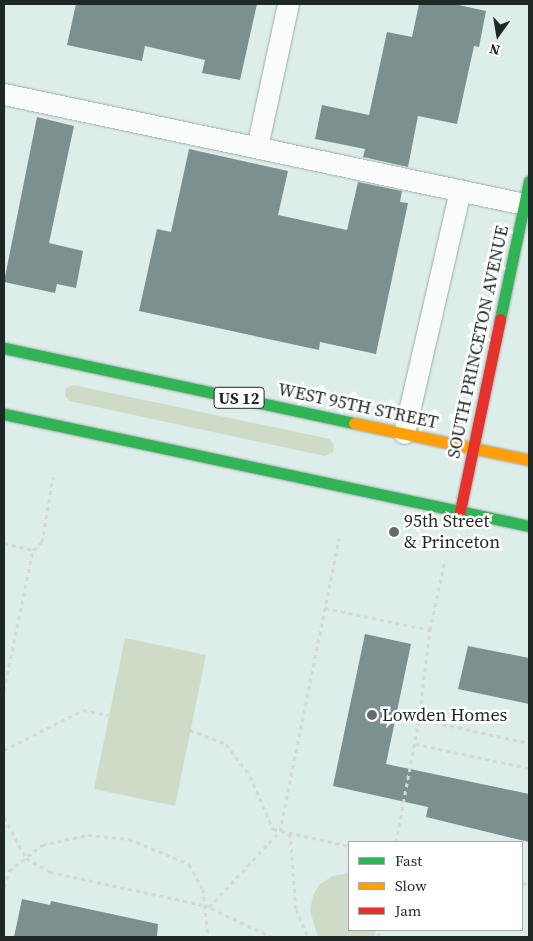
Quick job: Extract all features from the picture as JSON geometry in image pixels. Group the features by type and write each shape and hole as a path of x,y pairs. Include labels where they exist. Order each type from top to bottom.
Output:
{"main road":[{"name":"SOUTH PRINCETON AVENUE","path":"460,511 527,204 529,181"},
{"name":"WEST 95TH STREET","path":"4,348 529,460"},
{"path":"4,414 529,526"}],"lane":[{"path":"257,148 288,4"},
{"path":"4,94 527,204"},
{"path":"404,433 460,190"}],"path":[{"path":"4,690 33,550 42,542 53,477"},
{"path":"210,907 280,831 339,538"},
{"path":"4,543 33,550"},
{"path":"396,841 415,744 430,630 445,560"},
{"path":"325,608 430,630"},
{"path":"4,750 83,710 109,715"},
{"path":"419,719 529,743"},
{"path":"190,730 226,744 250,776 273,829 348,846"},
{"path":"415,744 529,768"},
{"path":"4,817 26,858 50,872 204,904 272,937"},
{"path":"290,833 296,909 308,937"},
{"path":"4,887 9,871 42,845 88,835 129,839 189,864 203,889 208,937"}],"green space":[{"path":"73,385 330,439 334,446 333,452 325,456 69,401 65,395 66,388"},
{"path":"125,638 206,655 175,806 94,789"},
{"path":"348,873 348,931 376,931 374,937 318,937 310,911 313,895 320,884 333,876"}],"building":[{"path":"76,4 257,4 240,80 202,73 205,60 145,46 142,61 67,45"},
{"path":"419,4 454,4 486,11 479,47 474,46 457,124 418,116 408,167 363,157 365,149 315,139 322,105 369,115 387,32 412,37"},
{"path":"37,117 74,126 49,243 83,251 76,288 57,284 55,293 4,282"},
{"path":"189,149 288,171 278,215 347,230 358,182 402,191 400,202 408,203 376,354 320,342 319,350 139,311 157,229 171,232"},
{"path":"365,634 411,644 386,764 529,794 529,842 426,817 428,807 333,786"},
{"name":"Lowden Homes","path":"468,646 529,658 529,704 458,689"},
{"path":"22,899 50,905 51,901 158,924 157,937 14,937"}],"traffic: fast":[{"path":"500,319 529,181"},
{"path":"4,348 354,423"},
{"path":"4,414 529,526"}],"traffic: slow":[{"path":"354,423 529,460"}],"traffic: jam":[{"path":"460,511 500,319"}],"place":[{"name":"95th Street & Princeton","path":"394,532"},
{"name":"Lowden Homes","path":"372,715"}]}
